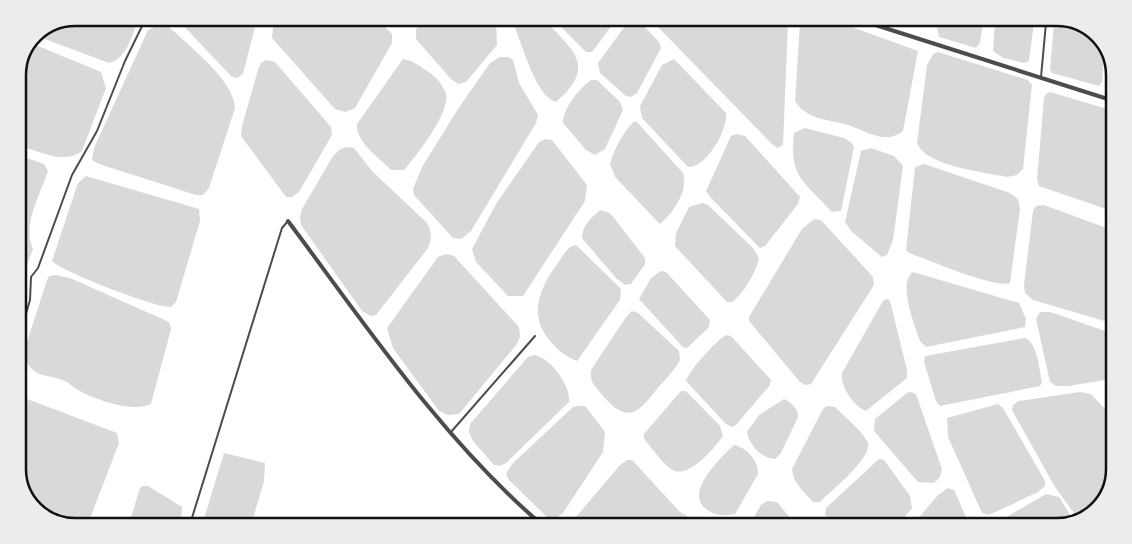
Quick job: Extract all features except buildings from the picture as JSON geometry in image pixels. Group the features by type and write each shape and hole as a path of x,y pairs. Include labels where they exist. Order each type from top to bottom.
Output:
{"street":[{"path":"879,26 1106,98"},
{"path":"288,221 403,374 451,432 534,518"}],"lane":[{"path":"26,314 30,300 31,278 38,268 72,175 97,131 125,61 142,26"},
{"path":"1041,77 1046,26"},
{"path":"192,518 282,228 288,221"},
{"path":"451,432 535,336"}],"shaded area":[{"path":"135,26 128,45 120,57 109,63 44,39 57,30 66,27"},
{"path":"156,26 168,26 208,63 227,86 233,97 235,108 209,188 203,195 196,195 99,164 92,160 94,148 148,30"},
{"path":"184,26 255,26 243,74 237,78 232,77"},
{"path":"273,26 384,26 392,34 392,43 355,108 345,112 335,109 272,38"},
{"path":"418,26 496,26 497,45 466,82 458,84 451,79 416,39"},
{"path":"514,26 550,26 572,50 577,59 576,78 569,89 556,102 542,91 530,69"},
{"path":"560,26 611,26 592,52 586,52"},
{"path":"625,26 644,26 659,42 661,48 637,93 631,97 626,96 600,73 598,63"},
{"path":"657,26 788,26 783,145 777,148"},
{"path":"800,26 849,26 918,51 903,131 897,135 890,137 877,136 851,126 813,116 800,108 795,101"},
{"path":"937,26 983,26 980,43 976,48 939,37"},
{"path":"995,26 1034,26 1029,61 1024,63 1003,58 993,51"},
{"path":"1054,26 1066,27 1087,36 1096,45 1104,62 1102,82 1099,86 1052,73 1050,69"},
{"path":"37,46 101,72 106,88 82,151 67,157 51,156 26,148 26,72 30,57"},
{"path":"938,52 1028,80 1032,85 1023,169 1017,175 1007,177 956,167 943,163 922,151 917,143 927,65 933,54"},
{"path":"500,57 509,57 513,60 519,83 538,115 536,123 471,231 461,239 453,238 414,195 413,189 422,167 458,109 490,63"},
{"path":"403,59 417,64 435,77 445,91 446,102 438,122 424,145 404,170 391,170 364,143 360,137 357,124"},
{"path":"674,59 726,113 726,120 720,138 708,155 695,166 688,167 642,118 640,106 662,65"},
{"path":"266,60 275,62 331,127 332,135 299,192 292,197 286,197 241,136 242,126 258,70 261,63"},
{"path":"591,80 597,80 620,102 623,110 605,149 595,155 586,150 563,123 572,99"},
{"path":"1050,92 1106,109 1106,209 1039,186 1037,179 1044,98"},
{"path":"636,121 683,173 684,187 679,201 660,224 615,177 610,164 620,140 628,127"},
{"path":"805,128 844,138 852,143 854,147 841,211 832,212 806,185 796,170 793,148 794,133"},
{"path":"737,134 745,136 800,197 798,204 765,246 760,248 706,191 731,136"},
{"path":"545,139 552,140 587,185 585,201 523,296 508,296 476,262 472,249 496,204 539,142"},
{"path":"346,147 354,148 372,171 427,223 431,233 428,248 376,315 371,316 362,311 301,225 302,209 333,156 339,150"},
{"path":"871,148 894,156 903,166 893,240 887,255 882,257 851,231 845,222 861,151"},
{"path":"26,158 44,164 48,171 31,220 30,240 33,249 26,267"},
{"path":"924,164 1010,193 1018,199 1020,209 1010,283 1002,284 976,278 909,253 906,250 915,167"},
{"path":"86,176 199,209 200,221 176,302 171,307 147,302 110,288 73,273 52,261 78,183"},
{"path":"702,203 708,205 753,248 759,258 749,282 732,302 727,302 675,246 676,233 689,207"},
{"path":"1044,205 1106,228 1106,322 1033,300 1025,293 1024,285 1033,211 1036,206"},
{"path":"601,210 610,213 645,258 645,264 631,284 625,285 616,278 582,238 588,222"},
{"path":"814,219 821,220 873,277 874,285 811,384 805,385 799,381 749,321 749,317 802,229"},
{"path":"576,245 621,289 620,300 577,361 560,352 547,337 538,317 540,298 548,278 566,251"},
{"path":"446,254 454,256 519,327 520,337 517,344 459,414 448,415 439,411 393,348 387,328 438,257"},
{"path":"661,271 666,272 710,320 709,327 687,348 683,347 639,299 651,278"},
{"path":"913,272 1019,303 1026,319 1025,327 926,347 920,341 911,315 907,294 909,277"},
{"path":"56,275 70,278 169,322 171,329 151,404 135,407 104,401 85,394 61,379 42,375 30,367 26,357 26,345 49,276"},
{"path":"887,299 890,301 907,370 907,378 866,411 861,409 849,395 843,384 842,373 883,301"},
{"path":"632,311 638,313 679,351 680,360 643,405 637,410 625,413 611,405 603,396 591,378 591,370 626,317"},
{"path":"1040,312 1050,312 1106,331 1106,380 1069,386 1056,386 1050,382 1036,319"},
{"path":"726,335 731,336 771,380 770,385 736,425 732,427 726,424 686,381 703,356"},
{"path":"1025,338 1035,351 1042,382 1040,386 940,406 936,401 924,362 925,356"},
{"path":"534,355 546,361 558,373 567,388 569,402 506,463 500,466 494,465 473,441 469,432 470,424 528,357"},
{"path":"681,391 686,391 720,426 723,436 693,467 678,471 671,469 660,459 644,439 644,434"},
{"path":"1080,392 1091,394 1106,410 1105,478 1096,499 1078,513 1075,514 1055,487 1012,410 1013,405 1019,401"},
{"path":"907,393 916,394 942,469 940,477 934,483 918,482 874,431 875,419"},
{"path":"26,399 117,433 119,443 90,518 66,517 57,514 38,501 31,490 27,478"},
{"path":"784,399 794,406 798,417 781,453 775,459 765,457 750,442 747,432 759,415"},
{"path":"998,404 1003,408 1045,481 1045,486 1038,492 989,515 982,513 948,437 947,418"},
{"path":"585,406 605,432 603,452 563,513 556,518 551,518 547,517 509,480 506,474 512,464 573,407"},
{"path":"827,406 835,407 852,423 867,441 868,447 859,464 842,482 820,502 813,502 797,483 792,469 823,409"},
{"path":"734,445 739,446 751,455 758,469 758,474 735,514 716,514 706,509 700,502 699,494 706,476"},
{"path":"224,453 265,463 264,481 253,518 204,518"},
{"path":"879,459 884,460 910,496 912,508 904,518 827,518 825,514 826,508"},
{"path":"627,460 632,460 680,512 690,518 575,518 620,465"},
{"path":"148,486 182,507 181,518 131,518 140,488"},
{"path":"948,488 954,490 966,518 919,518 937,496"},
{"path":"1046,494 1059,497 1070,515 1057,518 1005,518"},
{"path":"767,501 777,502 790,518 753,518 761,505"}]}
